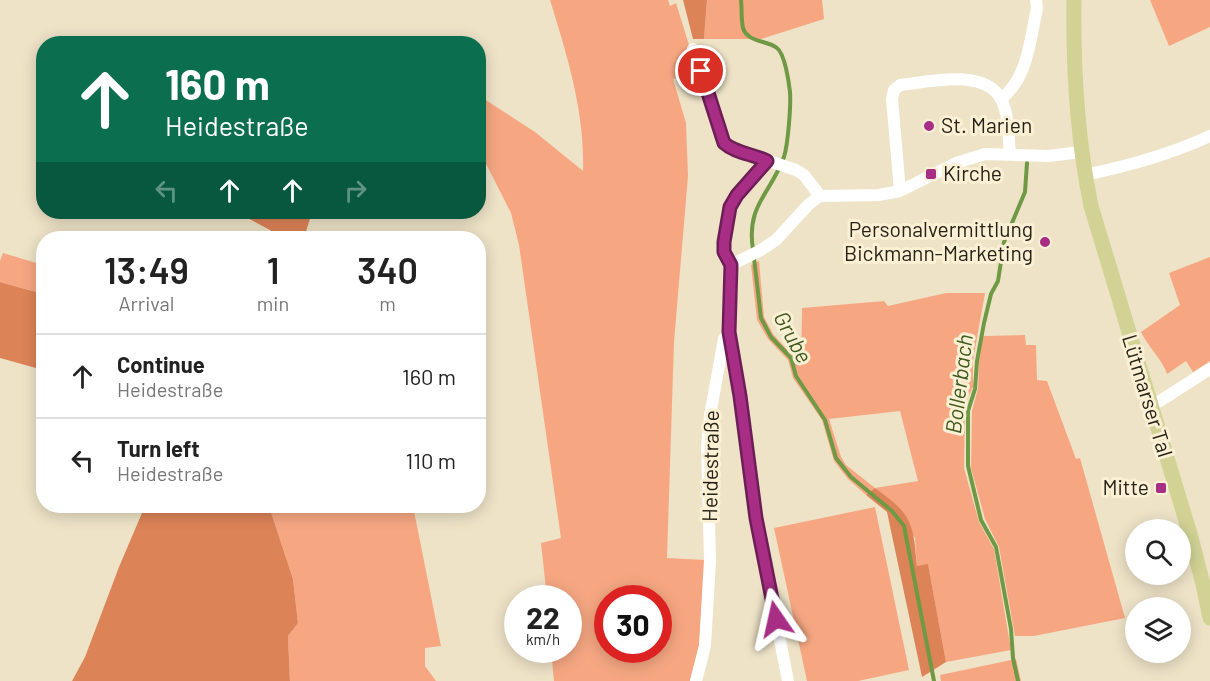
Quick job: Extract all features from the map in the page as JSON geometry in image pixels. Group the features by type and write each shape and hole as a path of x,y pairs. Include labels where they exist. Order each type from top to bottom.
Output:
{"main road":[{"path":"1074,0 1075,93 1081,152"},
{"name":"Lütmarser Tal","path":"1081,152 1094,217 1190,534 1210,618"}],"street":[{"path":"1001,99 1018,82 1024,68 1036,0"},
{"path":"693,49 724,143 730,148 789,167 804,175 820,196"},
{"path":"900,191 892,99 894,90 900,85 963,79 986,84 1001,99 1005,112 1010,154"},
{"path":"1085,175 1168,154 1210,136"},
{"path":"731,265 776,240 808,204 820,196 879,195 900,191 956,163 985,154 1048,156 1081,152"},
{"name":"Heidestraße","path":"696,681 705,646 710,560 707,446 724,339 729,332 731,265 724,252 724,242 730,207 737,195 771,162"},
{"path":"729,332 756,518 788,681"},
{"path":"1150,406 1210,369"}],"shaded area":[{"path":"550,0 668,0 670,6 676,3 697,71 673,79 686,123 688,176 674,342 667,558 705,560 699,646 690,681 554,681 552,663 582,663 582,585 546,585 541,543 561,538 519,245 511,213 486,164 486,100 535,132 583,171 581,127 574,84"},
{"path":"683,0 707,0 704,39 693,39"},
{"path":"707,0 822,0 824,19 761,39 704,39"},
{"path":"1150,0 1210,0 1210,27 1169,46"},
{"path":"249,219 310,219 306,231 270,230"},
{"path":"3,253 36,263 36,292 0,282 0,261"},
{"path":"1210,257 1210,361 1193,372 1186,361 1167,374 1141,332 1180,305 1169,273"},
{"path":"759,261 764,317 773,334 801,365 802,308 884,301 888,306 946,293 985,293 973,360 973,387 965,404 964,468 979,522 994,549 1011,650 946,662 928,565 917,566 915,538 876,488 866,495 848,479 834,461 822,420 793,378 788,360 768,339 757,320 751,265","holes":["900,411 918,481 875,488 846,465 841,457 829,419"]},
{"path":"0,282 36,292 36,368 0,358"},
{"path":"1025,335 1026,345 1036,345 1037,380 1047,381 1076,459 1080,458 1125,618 1034,636 1015,636 999,547 985,519 971,468 972,411 978,388 983,336"},
{"path":"875,488 897,505 908,520 914,539 917,566 928,564 946,662 922,677 887,512 866,495"},
{"path":"875,507 909,670 858,681 807,681 774,528"},
{"path":"142,513 271,513 293,579 298,623 288,636 290,681 72,681 85,657"},
{"path":"271,513 414,513 441,646 425,648 425,666 436,681 290,681 288,636 298,623 293,579"},
{"path":"1016,659 1021,681 941,681 940,675"}],"waterway":[{"name":"Grube","path":"741,0 742,25 745,33 753,39 773,45 780,51 790,92 789,125 784,157 756,211 753,222 753,250"},
{"name":"Bollerbach","path":"1018,681 996,547 981,520 968,466 968,411 975,389 977,361 984,323 991,294 998,281 1004,242 1025,192 1027,163"},
{"name":"Grube","path":"754,258 761,318 771,337 791,358 796,376 825,420 836,458 851,477 892,511 904,526 934,681"}],"place":[{"name":"St. Marien","path":"929,126"},
{"name":"Kirche","path":"931,174"},
{"name":"Personalvermittlung Bickmann-Marketing","path":"1045,242"},
{"name":"Mitte","path":"1161,488"}],"route":[{"path":"701,71 724,143 730,148 767,161 737,195 730,207 726,223 724,252 731,265 729,332 756,518 776,619"}]}
